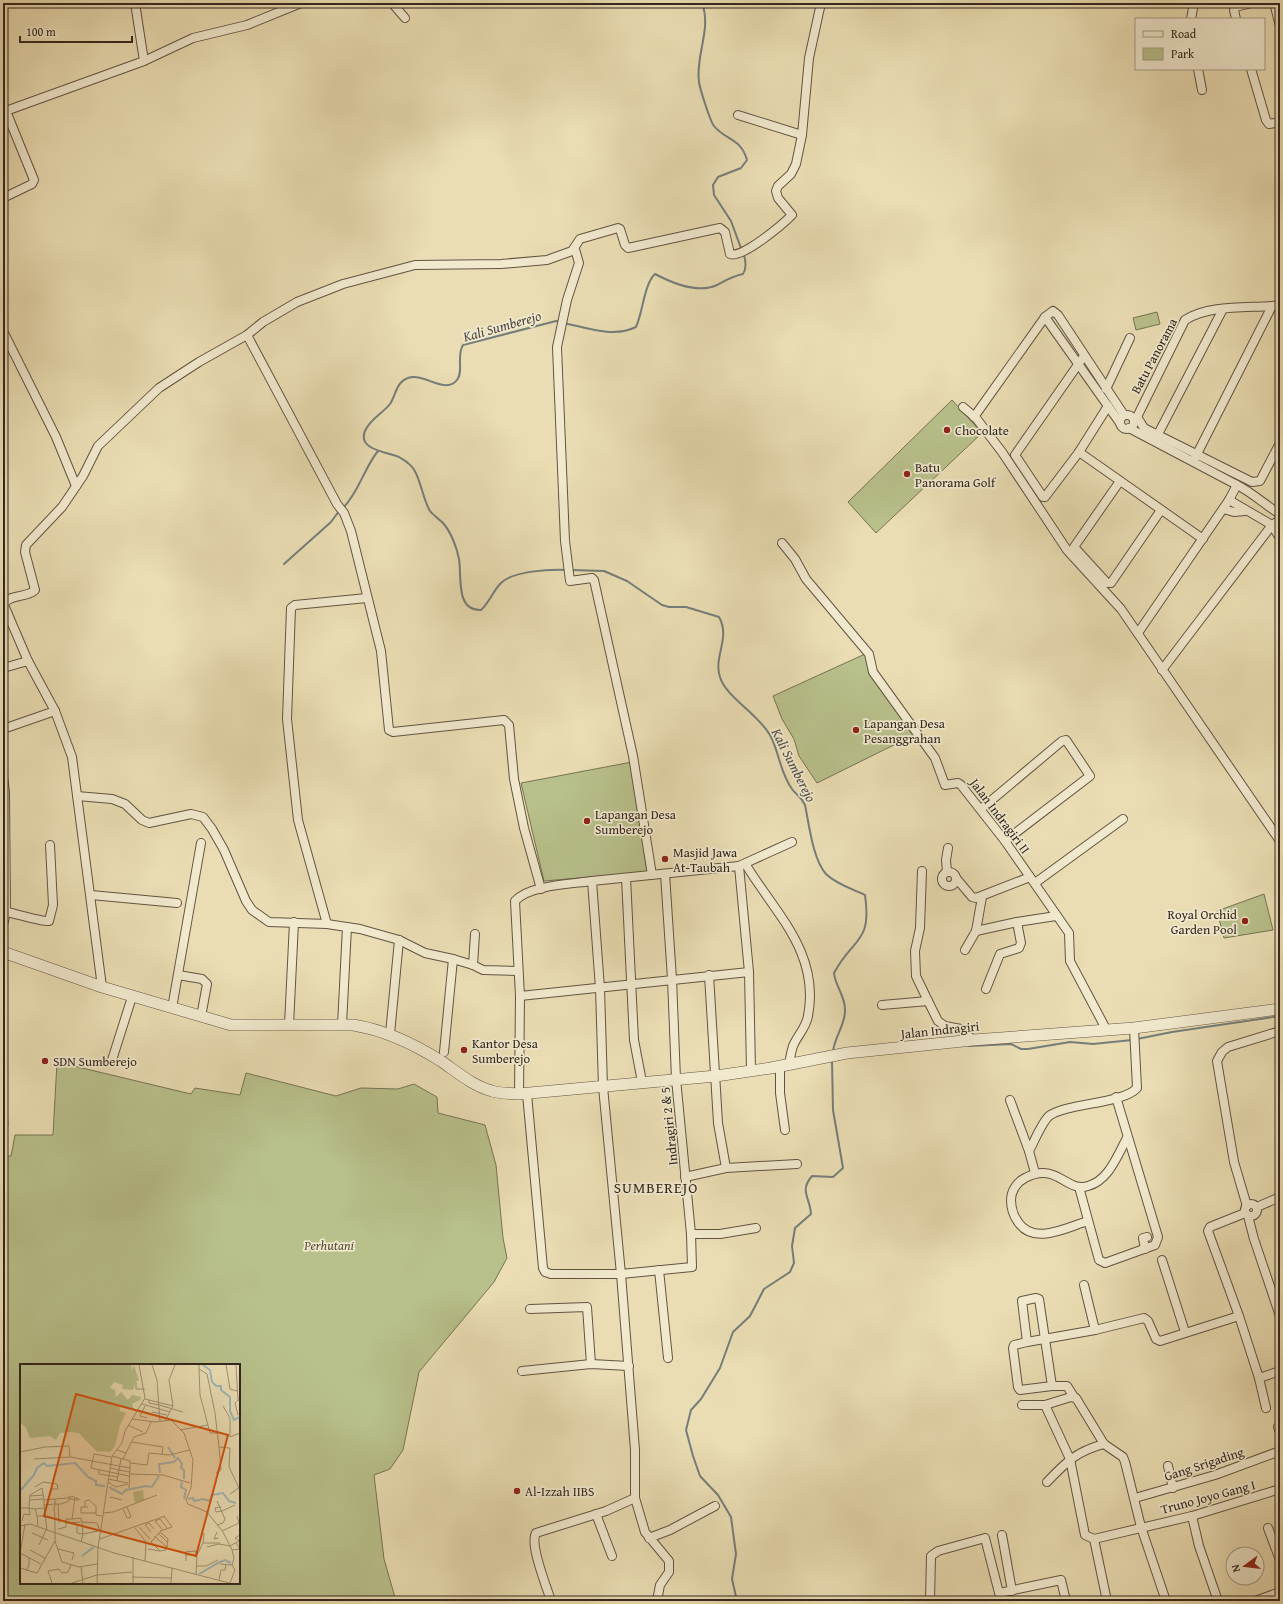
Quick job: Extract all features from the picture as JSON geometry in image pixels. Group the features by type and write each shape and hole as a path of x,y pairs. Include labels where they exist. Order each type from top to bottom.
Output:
{"street":[{"path":"135,3 144,61"},
{"path":"3,198 32,184 34,180 5,112 144,61 192,38 247,25 301,3"},
{"path":"392,3 405,18"},
{"path":"102,987 72,757 55,711 28,661 5,608 5,601 31,593 35,590 25,552 26,545 62,507 76,486 98,446 159,388 199,362 247,335 263,322 297,302 343,284 415,265 501,264 541,261 572,251 575,249 580,239 618,228 621,230 624,245 631,248 720,228 725,232 729,252 733,255 751,248 792,215 778,198 776,191 778,186 794,169 802,135 809,58 821,3"},
{"path":"1191,18 1194,3"},
{"path":"1236,18 1235,8 1252,3"},
{"path":"1274,3 1280,26"},
{"path":"1198,70 1202,90"},
{"path":"1251,70 1266,120 1269,124 1280,122"},
{"path":"738,115 802,135"},
{"path":"575,249 579,263 559,332 557,347 567,558 572,582 592,578 594,580 633,756 652,875"},
{"path":"1192,462 1276,306"},
{"name":"Batu Panorama","path":"1156,438 1129,428 1133,425 1128,418 1183,322 1199,313 1223,309 1276,306"},
{"path":"1156,438 1223,309"},
{"path":"974,417 1045,317 1051,311 1058,315 1106,389 1128,418"},
{"path":"1045,317 1108,406 1143,427 1156,438 1192,462 1253,493 1259,501 1280,514"},
{"path":"3,331 56,437 76,486"},
{"path":"247,335 342,509 351,531 381,652 390,732 504,720 509,725 514,779 524,828 541,889"},
{"path":"1106,389 1130,338"},
{"path":"1084,356 1015,456 1044,497 1079,452 1108,406"},
{"path":"963,407 974,417 1002,452 1067,550 1121,609 1280,841"},
{"path":"1156,438 1197,454 1249,481 1256,483 1260,481"},
{"path":"1253,493 1280,443"},
{"path":"1079,452 1203,538"},
{"path":"1120,481 1074,548 1106,583 1111,583 1161,510"},
{"path":"1138,633 1223,509 1237,485"},
{"path":"1229,500 1272,525 1279,534 1262,540"},
{"path":"1223,509 1234,512 1246,511"},
{"path":"1162,670 1272,525 1280,520"},
{"name":"Jalan Indragiri II","path":"782,543 795,559 806,580 869,654 873,672 935,758 945,785 960,784 1005,841 1070,935 1069,956 1072,966 1106,1029"},
{"path":"327,924 298,820 287,719 291,608 295,605 367,598"},
{"path":"3,668 28,661"},
{"path":"3,729 55,711"},
{"path":"981,810 1062,741 1066,740 1090,774 1089,778 1005,841"},
{"path":"3,776 5,792 3,925"},
{"path":"77,796 112,799 125,804 142,820 149,823 191,814 203,817 224,850 246,901 252,910 269,922 327,924 360,928 399,940 425,953 473,964 483,970 518,971"},
{"path":"947,872 953,873 974,898 982,897 1032,880 1123,819"},
{"path":"523,1094 515,901 519,897 541,889 592,881 743,866 792,842"},
{"path":"172,1008 201,843"},
{"path":"4,912 23,915 42,921 49,920 53,905 50,845"},
{"path":"948,848 946,860 947,872 943,876 945,884 954,884 956,878"},
{"path":"743,866 749,972 751,1070"},
{"path":"743,866 790,929 808,966 810,997 808,1018 784,1065 780,1093 785,1130"},
{"path":"922,871 920,928 915,951 916,976 938,1022 945,1026 961,1029 973,1040"},
{"name":"Indragiri 2 & 5","path":"523,1094 543,1268 545,1272 551,1274 621,1274 692,1267 691,1234 676,1079 672,979 665,874"},
{"path":"626,878 634,1040 642,1082"},
{"path":"592,881 600,988 603,1087 629,1366 635,1450 635,1498 645,1532 666,1556 670,1568 660,1585 657,1601"},
{"path":"91,895 177,903"},
{"path":"964,950 976,931 982,897"},
{"path":"976,931 1017,922 1056,916"},
{"path":"289,1024 294,922"},
{"path":"986,989 1000,954 1021,946 1017,922"},
{"path":"342,1025 347,927"},
{"path":"473,964 475,934"},
{"path":"390,1034 399,940"},
{"name":"Jalan Indragiri","path":"3,952 132,997 201,1017 241,1026 289,1024 364,1026 390,1034 440,1061 481,1088 493,1092 523,1094 716,1076 847,1054 973,1040 1106,1029 1134,1031 1280,1008"},
{"path":"444,1052 453,959"},
{"path":"520,996 749,972"},
{"path":"178,975 202,979 207,984 201,1017"},
{"path":"709,975 718,1123 726,1168"},
{"path":"112,1060 132,997"},
{"path":"882,1005 928,1001"},
{"path":"1029,1150 1048,1117 1051,1115 1116,1097 1137,1088 1134,1031"},
{"path":"1280,1031 1228,1047 1222,1052 1217,1061 1234,1162 1254,1239 1280,1316"},
{"path":"1079,1187 1099,1260 1101,1262 1105,1263 1156,1245 1158,1237 1127,1138 1116,1097"},
{"path":"1010,1100 1029,1150 1035,1173"},
{"path":"1088,1221 1041,1234 1029,1232 1022,1228 1013,1214 1011,1197 1020,1180 1035,1173 1051,1173 1079,1187 1089,1186 1106,1176 1127,1138"},
{"path":"686,1177 726,1168 797,1164"},
{"path":"1266,1408 1259,1378 1208,1231 1210,1227 1247,1212 1256,1214 1257,1207 1280,1197"},
{"path":"691,1234 720,1234 756,1228"},
{"path":"1145,1249 1143,1238 1147,1237"},
{"path":"1162,1260 1185,1332"},
{"path":"659,1270 668,1358"},
{"path":"1084,1285 1095,1330"},
{"path":"1027,1342 1022,1301 1036,1298 1039,1299 1052,1386"},
{"path":"530,1309 587,1308 591,1364"},
{"path":"1166,1601 1141,1527 1135,1498 1123,1457 1104,1444 1067,1386 1052,1386 1022,1390 1019,1388 1013,1348 1014,1345 1027,1342 1095,1330 1144,1318 1148,1321 1157,1341 1238,1316"},
{"path":"522,1371 591,1364 629,1366"},
{"path":"1259,1378 1280,1371"},
{"path":"1022,1405 1045,1405 1074,1397"},
{"path":"1045,1405 1070,1459 1083,1529 1088,1537 1094,1539 1107,1601"},
{"path":"1047,1482 1070,1459 1089,1448 1104,1444"},
{"name":"Gang Srigading","path":"1135,1498 1215,1475 1280,1451"},
{"path":"1168,1466 1173,1488"},
{"name":"Truno Joyo Gang I","path":"1094,1539 1192,1516 1280,1489"},
{"path":"551,1601 535,1548 534,1535 541,1531 596,1514 635,1498"},
{"path":"649,1538 670,1530 714,1506"},
{"path":"596,1514 612,1556"},
{"path":"1192,1516 1199,1546 1218,1601"},
{"path":"1268,1528 1280,1560"},
{"path":"1002,1535 1012,1591"},
{"path":"930,1601 932,1556 938,1551 986,1538 999,1593 1061,1580 1066,1601"},
{"path":"1255,1601 1280,1592"}],"green space":[{"path":"1157,312 1160,324 1136,330 1133,318"},
{"name":"Batu Panorama Golf","path":"952,400 982,433 876,533 848,502"},
{"path":"865,654 914,735 817,783 799,756 794,739 782,719 773,696"},
{"name":"Lapangan Desa Sumberejo","path":"632,762 647,872 544,881 521,783"},
{"name":"Royal Orchid Garden Pool","path":"1264,894 1273,930 1224,938 1217,911"},
{"path":"3,1033 8,1126 3,1126"},
{"name":"Perhutani","path":"57,1062 191,1094 195,1088 240,1095 246,1073 336,1096 361,1088 398,1089 414,1084 437,1097 438,1113 485,1125 496,1165 503,1238 507,1258 494,1282 419,1372 403,1450 390,1469 374,1475 384,1559 396,1601 3,1601 3,1156 11,1156 15,1135 53,1135"}],"waterway":[{"name":"Kali Sumberejo","path":"642,3 647,5 656,3"},
{"name":"Kali Sumberejo","path":"702,3 705,13 705,23 698,72 701,91 712,123 718,131 741,147 747,160 741,168 718,177 713,185 714,195 731,221 742,251"},
{"name":"Kali Sumberejo","path":"564,323 610,332 619,332 636,327 648,284 655,274 669,281 685,286 694,288 710,287 743,274 746,265 744,255"},
{"name":"Kali Sumberejo","path":"560,322 556,321 463,345 460,354 460,372 457,380 452,384 446,385 414,377 404,380 401,382 390,404 367,427 364,437 365,442 369,446 381,452 399,457 413,468 427,506 430,511 443,523 453,540 459,559 460,583 463,599 467,605 473,609 481,610 501,583 514,576 523,573 567,570"},
{"path":"343,508 349,502 378,451"},
{"path":"284,564 331,522 339,511"},
{"name":"Kali Sumberejo","path":"571,570 604,571 627,581 662,605 669,607 686,607 719,617 722,625 723,640 718,670 723,684 728,691 758,720 770,735 788,783 802,799 805,805 815,851 826,874 834,881 865,895 866,923 863,932 841,961 834,973 844,1001 845,1016 835,1042 833,1052"},
{"path":"1137,1039 1172,1032 1280,1016"},
{"path":"969,1046 1011,1044 1021,1049 1028,1049 1070,1042 1093,1044 1132,1040"},
{"name":"Kali Sumberejo","path":"737,1601 732,1579 736,1554 731,1517 718,1495 700,1476 686,1430 691,1410 701,1399 720,1368 733,1332 750,1316 764,1289 790,1272 794,1263 792,1246 795,1228 811,1214 806,1194 806,1186 808,1181 812,1176 833,1177 843,1168 833,1110 832,1061"}],"place":[{"name":"Chocolate","path":"947,430"},
{"name":"Batu Panorama Golf","path":"907,474"},
{"name":"Lapangan Desa Pesanggrahan","path":"856,730"},
{"name":"Lapangan Desa Sumberejo","path":"587,821"},
{"name":"Masjid Jawa At-Taubah","path":"665,859"},
{"name":"Royal Orchid Garden Pool","path":"1245,921"},
{"name":"Kantor Desa Sumberejo","path":"464,1050"},
{"name":"SDN Sumberejo","path":"45,1061"},
{"name":"Al-Izzah IIBS","path":"517,1491"}],"district":[{"name":"SUMBEREJO","path":"656,1187"}]}
